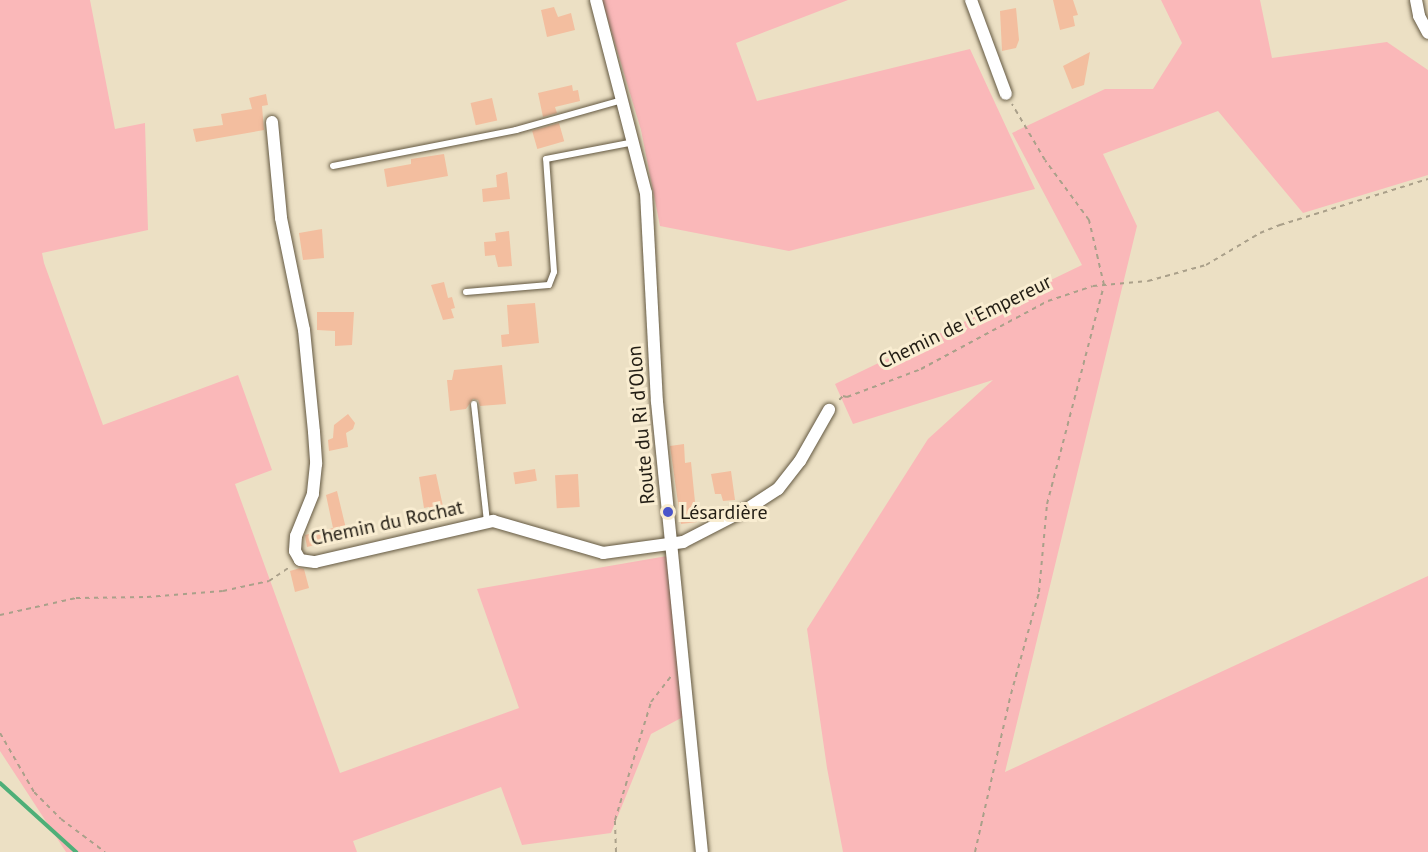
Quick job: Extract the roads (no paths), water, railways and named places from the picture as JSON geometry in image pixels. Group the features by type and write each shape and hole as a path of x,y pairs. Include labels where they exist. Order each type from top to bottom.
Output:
{"street":[{"name":"Route du Ri d'Olon","path":"596,0 646,193 657,402 681,663 702,852"},
{"path":"971,0 1006,94"},
{"path":"1416,0 1419,16 1428,33"},
{"name":"Chemin du Rochat","path":"272,122 281,218 304,330 314,432 313,494 297,536 295,551 300,560 315,562 487,522 507,524 603,553 671,543"},
{"path":"671,543 682,542 747,509 778,489 800,461 829,410"}],"lane":[{"path":"333,166 516,130 623,100"},
{"path":"466,292 549,285 554,272 546,159 634,142"},
{"path":"474,404 487,522"}],"waterway":[{"path":"0,783 76,852"}],"place":[{"name":"Lésardière","path":"668,512"}]}
